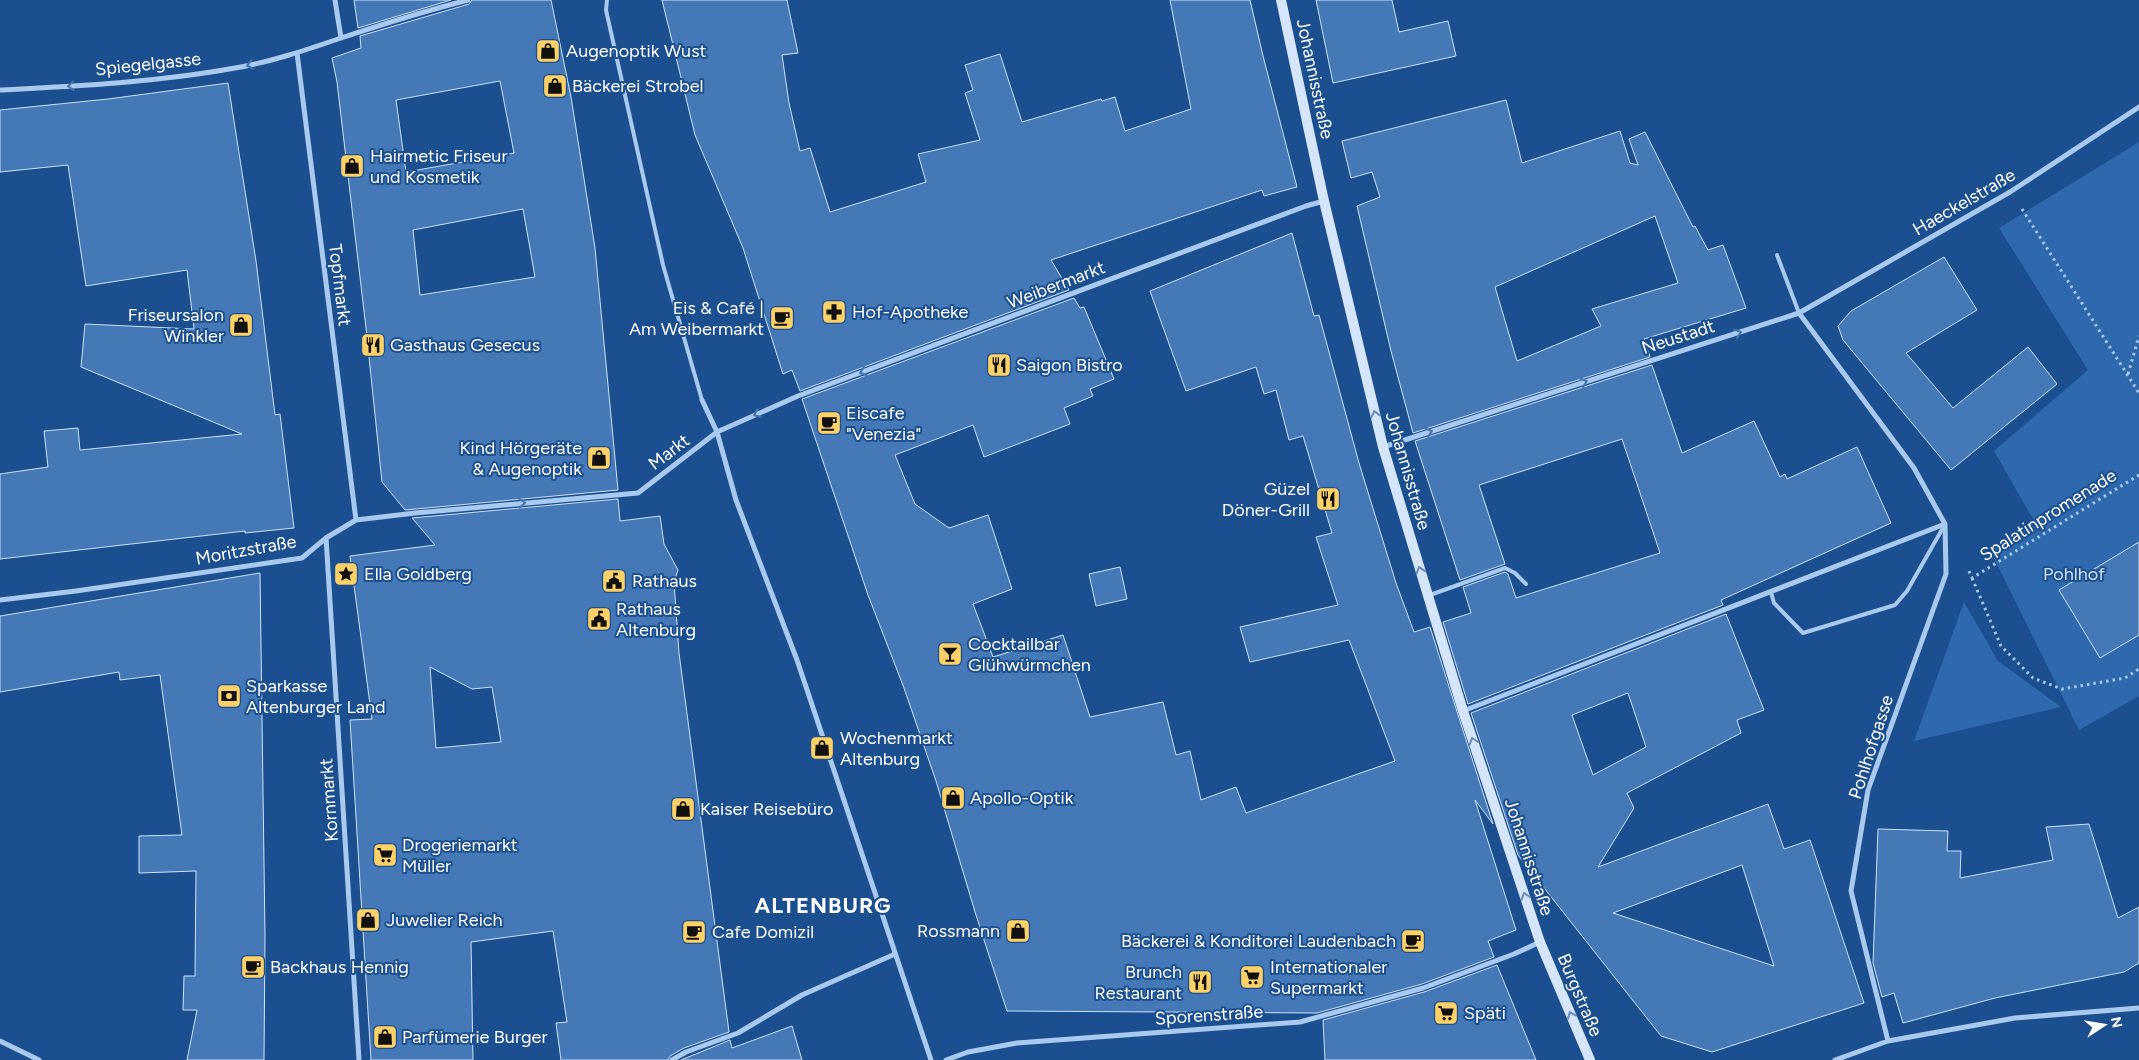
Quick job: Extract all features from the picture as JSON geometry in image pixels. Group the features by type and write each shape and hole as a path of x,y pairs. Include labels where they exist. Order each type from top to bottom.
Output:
{"street":[{"path":"335,0 341,38"},
{"name":"Spiegelgasse","path":"0,90 75,86 236,68 297,53 468,0"},
{"name":"Johannisstraße","path":"1281,0 1324,201 1383,447 1463,711 1540,942"},
{"name":"Topfmarkt","path":"297,53 356,520"},
{"name":"Haeckelstraße","path":"1799,313 2010,192 2139,107"},
{"name":"Weibermarkt","path":"798,396 909,356 1296,209 1324,201"},
{"name":"Neustadt","path":"1383,447 1799,313"},
{"name":"Pohlhofgasse","path":"1799,313 1914,468 1945,524 1946,574 1868,790 1851,891 1888,1041"},
{"name":"Markt","path":"638,493 717,432 798,396"},
{"path":"702,400 717,432 736,500 797,660 931,1060"},
{"name":"Moritzstraße","path":"0,600 76,592 302,558 326,538 356,520 473,507 638,493"},
{"path":"1463,711 1945,524"},
{"name":"Kornmarkt","path":"326,538 359,1060"},
{"name":"Sporenstraße","path":"946,1060 968,1052 1017,1043 1300,1022 1423,988 1514,954 1540,942"},
{"name":"Burgstraße","path":"1540,942 1590,1060"},
{"path":"672,1060 686,1052 738,1033 802,995 895,954"},
{"path":"1835,1060 1888,1041 2015,1018 2139,1008"},
{"path":"0,1041 38,1060"}],"lane":[{"path":"606,0 606,10 663,265 702,400"},
{"path":"1777,255 1799,313"},
{"path":"1771,592 1774,603 1802,633 1895,605 1907,591 1945,524"},
{"path":"1428,596 1505,568 1515,573 1526,584"}],"path":[{"path":"2010,192 2139,393"},
{"path":"2128,374 2139,336"},
{"name":"Spalatinpromenade","path":"1968,570 1972,578 2139,475"},
{"path":"1972,578 2001,646 2032,678 2062,689 2125,678 2139,669"}],"green space":[{"name":"Pohlhof","path":"2139,142 2139,696 2079,730 1990,550 2034,521 1994,451 2088,370 1999,228"},
{"path":"1964,602 1998,661 2061,707 1914,741"}],"building":[{"path":"354,0 451,0 358,28"},
{"path":"472,0 551,0 571,97 595,248 618,490 405,510 382,482 337,82 332,58 361,48 360,36 469,4","holes":["500,81 514,153 406,172 396,100","523,209 535,277 420,295 413,230"]},
{"path":"662,0 787,0 798,53 782,55 789,103 800,151 810,148 830,212 926,182 918,154 980,140 965,93 973,90 965,65 1000,54 1022,122 1101,99 1102,101 1115,97 1125,131 1191,109 1170,0 1250,0 1297,187 1264,196 1262,190 1051,260 1069,290 800,391 792,370 783,374 743,248 695,135"},
{"path":"1316,0 1392,0 1399,32 1448,21 1456,56 1333,83"},
{"path":"228,83 256,261 275,415 280,414 294,528 245,533 245,531 0,559 0,474 48,467 44,431 78,428 80,450 242,434 81,367 85,324 194,329 187,270 86,286 68,165 0,172 0,110 108,99"},
{"path":"1506,100 1522,163 1620,131 1630,163 1638,165 1629,139 1645,132 1693,227 1695,226 1708,250 1723,245 1746,308 1644,339 1650,357 1413,433 1391,351 1357,206 1380,197 1372,172 1351,178 1342,141","holes":["1655,216 1678,283 1592,309 1601,326 1517,361 1495,287"]},
{"path":"1292,233 1314,316 1319,315 1359,463 1396,583 1414,632 1430,627 1493,824 1475,800 1516,930 1488,941 1494,957 1422,984 1317,1013 1007,1011 936,781 904,688 868,595 802,399 1074,298 1080,308 1084,307 1114,379 1090,389 1093,396 1064,408 1070,424 984,457 973,425 895,455 915,504 949,528 988,515 1012,589 973,604 993,657 1063,635 1090,717 1163,702 1176,755 1190,751 1201,800 1236,787 1246,813 1395,761 1349,640 1250,662 1240,627 1338,605 1316,537 1332,533 1303,436 1289,440 1276,390 1264,394 1256,367 1186,391 1150,291"},
{"path":"1944,257 1977,310 1906,353 1953,408 2028,347 2057,384 1951,470 1843,340 1838,326 1851,311"},
{"path":"1652,365 1682,453 1754,421 1780,477 1785,474 1787,479 1857,447 1891,523 1721,600 1723,605 1468,704 1443,622 1471,613 1463,587 1505,572 1508,574 1516,598 1660,553 1622,439 1479,485 1505,564 1460,580 1415,441"},
{"path":"618,499 620,521 660,516 664,544 678,570 674,582 679,653 729,1032 684,1048 670,1056 668,1060 561,1060 556,1023 567,1022 553,931 471,942 473,1060 371,1060 350,720 372,719 350,556 435,545 412,518","holes":["430,667 472,689 492,687 501,742 436,748"]},
{"path":"2139,542 2139,635 2100,658 2059,590"},
{"path":"1120,567 1127,599 1096,606 1089,574"},
{"path":"260,573 265,936 264,1060 187,1060 197,1010 183,1010 184,976 195,976 196,871 139,873 139,836 182,835 160,675 120,680 119,672 0,692 0,616"},
{"path":"1726,614 1764,710 1737,720 1741,733 1627,793 1634,808 1598,867 1768,804 1784,849 1810,840 1864,1003 1712,1052 1661,1036 1518,855 1471,713","holes":["1628,693 1646,747 1593,775 1572,715","1742,865 1774,966 1613,913"]},
{"path":"2089,824 2118,918 2139,907 2139,963 2124,972 1995,998 1903,1023 1894,993 1882,997 1873,963 1878,829 1948,831 1947,851 1961,851 1960,878 2053,860 2046,827"},
{"path":"1497,965 1536,1060 1325,1060 1323,1020 1424,992"},
{"path":"792,1026 802,1060 681,1060 730,1040 732,1048"}],"place":[{"name":"Augenoptik Wust","path":"548,51"},
{"name":"Bäckerei Strobel","path":"555,86"},
{"name":"Hairmetic Friseur und Kosmetik","path":"352,166"},
{"name":"Hof-Apotheke","path":"834,312"},
{"name":"Eis & Café | Am Weibermarkt","path":"782,318"},
{"name":"Friseursalon Winkler","path":"241,325"},
{"name":"Gasthaus Gesecus","path":"373,345"},
{"name":"Saigon Bistro","path":"999,365"},
{"name":"Eiscafe \"Venezia\"","path":"829,423"},
{"name":"Kind Hörgeräte & Augenoptik","path":"599,458"},
{"name":"Güzel Döner-Grill","path":"1328,499"},
{"name":"Ella Goldberg","path":"346,574"},
{"name":"Rathaus","path":"614,581"},
{"name":"Rathaus Altenburg","path":"599,619"},
{"name":"Cocktailbar Glühwürmchen","path":"950,654"},
{"name":"Sparkasse Altenburger Land","path":"229,696"},
{"name":"Wochenmarkt Altenburg","path":"822,748"},
{"name":"Apollo-Optik","path":"953,798"},
{"name":"Kaiser Reisebüro","path":"683,809"},
{"name":"Drogeriemarkt Müller","path":"385,855"},
{"name":"Juwelier Reich","path":"368,920"},
{"name":"Rossmann","path":"1018,931"},
{"name":"Cafe Domizil","path":"694,932"},
{"name":"Bäckerei & Konditorei Laudenbach","path":"1413,941"},
{"name":"Backhaus Hennig","path":"253,967"},
{"name":"Internationaler Supermarkt","path":"1252,977"},
{"name":"Brunch Restaurant","path":"1200,982"},
{"name":"Späti","path":"1446,1013"},
{"name":"Parfümerie Burger","path":"385,1037"}],"district":[{"name":"ALTENBURG","path":"823,905"}]}
